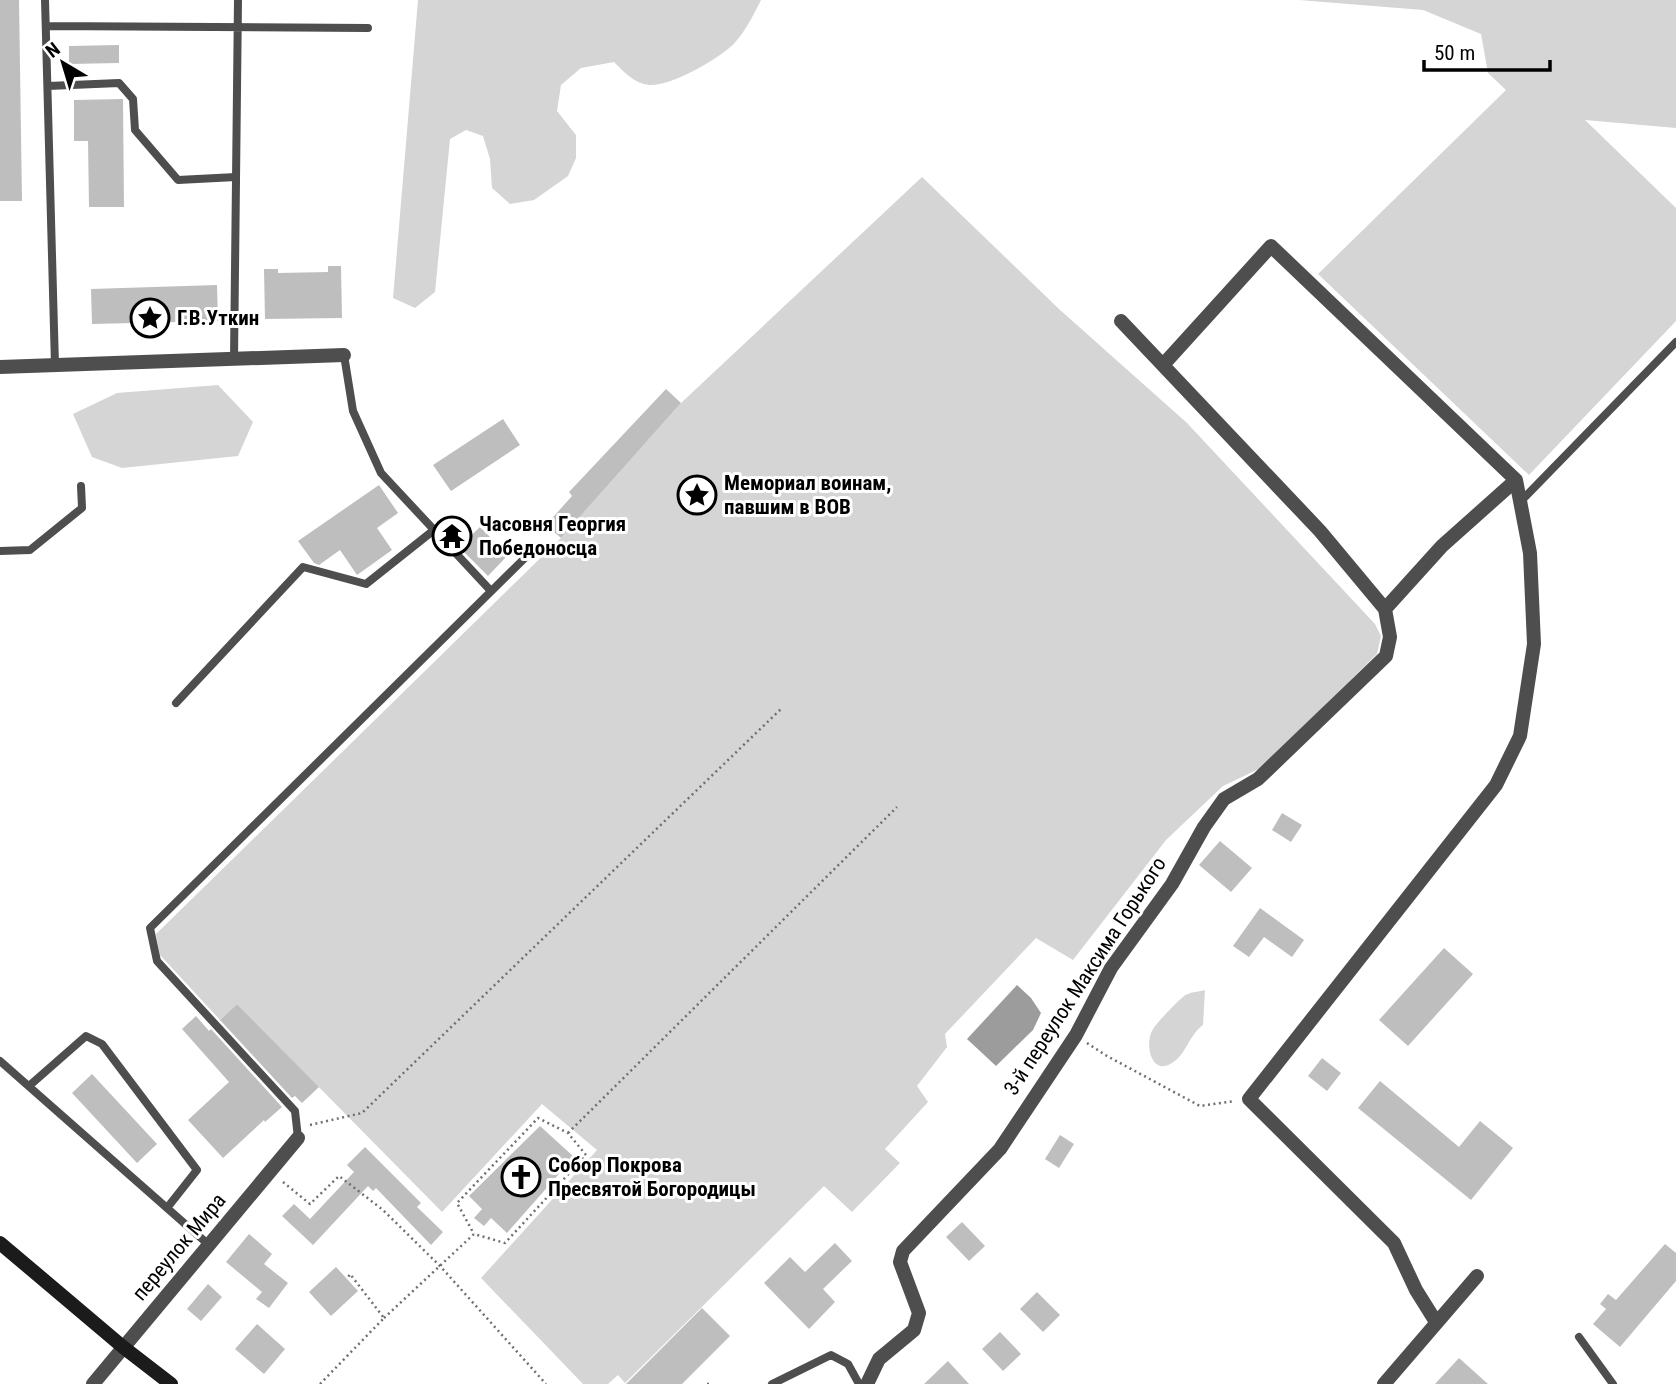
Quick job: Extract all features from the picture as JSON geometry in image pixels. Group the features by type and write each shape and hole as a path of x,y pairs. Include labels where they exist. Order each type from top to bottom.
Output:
{"street":[{"path":"1163,365 1271,246 1516,480 1530,553 1534,644 1520,736 1496,785 1249,1099 1394,1243 1416,1290 1436,1322"},
{"path":"1121,321 1320,531 1385,609 1442,546 1516,480"},
{"path":"0,367 344,355"},
{"name":"3-й переулок Максима Горького","path":"867,1384 879,1359 914,1330 919,1312 900,1262 903,1251 1000,1149 1076,1035 1111,968 1172,884 1204,827 1224,799 1258,779 1386,656 1390,637 1385,609"},
{"name":"переулок Мира","path":"93,1384 270,1171 297,1133"},
{"path":"0,1243 171,1384"},
{"path":"1384,1384 1477,1276"}],"lane":[{"path":"45,0 55,365"},
{"path":"234,360 239,0"},
{"path":"46,26 368,28"},
{"path":"48,86 119,83 133,99 135,130 178,180 236,177"},
{"path":"1520,502 1676,342"},
{"path":"344,355 353,411 381,474 491,592"},
{"path":"0,551 30,550 63,524 82,508 81,486"},
{"path":"176,703 303,567 366,584 434,530"},
{"path":"297,1133 296,1111 157,961 150,928 533,550"},
{"path":"29,1086 86,1036 102,1044 197,1170 167,1208"},
{"path":"0,1061 209,1245"},
{"path":"1578,1337 1613,1384"},
{"path":"772,1384 831,1355 848,1364 859,1384"}],"path":[{"path":"297,1133 362,1113 782,708"},
{"path":"568,1133 897,807"},
{"path":"1076,1035 1107,1056 1200,1106 1249,1099"},
{"path":"538,1118 568,1133 586,1155 505,1244 474,1234 457,1203 538,1118"},
{"path":"270,1171 310,1204 339,1176 383,1210 441,1267 545,1384"},
{"path":"320,1384 384,1318 474,1234"},
{"path":"347,1279 350,1275 384,1318"}],"shaded area":[{"path":"418,0 761,0 747,26 733,44 712,60 679,78 657,85 644,84 614,62 581,68 561,85 557,111 576,135 576,158 568,176 534,200 510,204 492,188 490,159 483,136 466,130 450,139 435,292 415,308 393,298"},
{"path":"1299,0 1676,0 1676,128 1585,120 1676,208 1676,321 1529,475 1318,274 1506,90 1488,73 1481,34 1423,10"},
{"path":"922,177 1059,309 1187,423 1375,624 1381,636 1377,654 1261,768 1223,786 1166,840 1073,960 1036,938 945,1034 947,1047 917,1086 928,1102 885,1149 900,1163 852,1212 824,1186 625,1383 618,1375 608,1384 583,1384 481,1278 597,1150 542,1104 442,1212 237,1004 220,1020 160,955 156,934 561,538 681,403"},
{"path":"218,385 253,422 238,456 122,468 92,457 73,414 117,393"},
{"path":"1017,985 1031,998 1041,1013 1033,1030 996,1066 967,1039"},
{"path":"1205,990 1203,1025 1177,1059 1165,1066 1159,1066 1154,1062 1150,1050 1150,1035 1153,1029 1184,996"}],"building":[{"path":"0,0 19,0 22,201 0,201"},
{"path":"119,45 119,63 69,64 69,46"},
{"path":"123,99 124,207 89,207 88,141 74,141 74,100"},
{"path":"328,266 341,266 342,318 265,319 264,269 278,269 278,273 328,272"},
{"path":"217,285 218,321 92,324 91,289"},
{"path":"666,389 681,403 561,538 546,525 572,496 569,492"},
{"path":"503,419 520,445 451,491 433,465"},
{"path":"379,485 398,513 377,528 392,550 357,575 340,550 319,565 314,563 298,541"},
{"path":"480,527 508,555 488,576 459,547"},
{"path":"1282,813 1302,825 1291,842 1272,830"},
{"path":"1220,841 1252,868 1231,892 1199,865"},
{"path":"1260,908 1304,940 1292,957 1264,937 1249,957 1233,946"},
{"path":"1444,948 1473,974 1408,1046 1379,1020"},
{"path":"237,1004 319,1087 302,1103 295,1096 292,1098 220,1020"},
{"path":"196,1016 282,1107 223,1158 188,1120 229,1082 182,1029"},
{"path":"1322,1058 1341,1073 1327,1091 1308,1076"},
{"path":"92,1074 157,1144 137,1163 72,1093"},
{"path":"1380,1081 1459,1147 1480,1121 1513,1148 1471,1200 1358,1108"},
{"name":"Собор Покрова Пресвятой Богородицы","path":"540,1126 574,1157 507,1233 491,1218 484,1226 474,1218 482,1209 469,1196"},
{"path":"1060,1135 1074,1144 1059,1168 1045,1159"},
{"path":"365,1147 421,1203 417,1207 443,1232 431,1245 376,1188 373,1191 368,1186 313,1245 282,1216 294,1204 310,1219 354,1172 347,1165"},
{"path":"962,1222 985,1246 969,1261 946,1237"},
{"path":"249,1234 272,1254 264,1264 288,1283 269,1308 256,1299 262,1292 226,1262"},
{"path":"835,1243 852,1261 823,1289 835,1302 809,1329 764,1283 790,1257 805,1272"},
{"path":"1665,1244 1676,1253 1676,1281 1620,1347 1593,1324 1606,1309 1600,1304 1608,1294 1616,1300"},
{"path":"336,1267 358,1291 331,1316 309,1292"},
{"path":"208,1284 222,1297 201,1321 187,1309"},
{"path":"1037,1292 1060,1315 1043,1332 1020,1309"},
{"path":"702,1308 730,1336 682,1384 626,1384"},
{"path":"257,1324 285,1349 264,1374 235,1349"},
{"path":"1000,1332 1021,1354 1003,1371 982,1349"},
{"path":"1459,1358 1488,1384 1435,1384"},
{"path":"948,1361 969,1384 924,1384"}],"place":[{"name":"Г.В.Уткин","path":"150,318"},
{"name":"Мемориал воинам, павшим в ВОВ","path":"697,495"},
{"name":"Часовня Георгия Победоносца","path":"452,536"},
{"name":"Собор Покрова Пресвятой Богородицы","path":"521,1177"}]}
